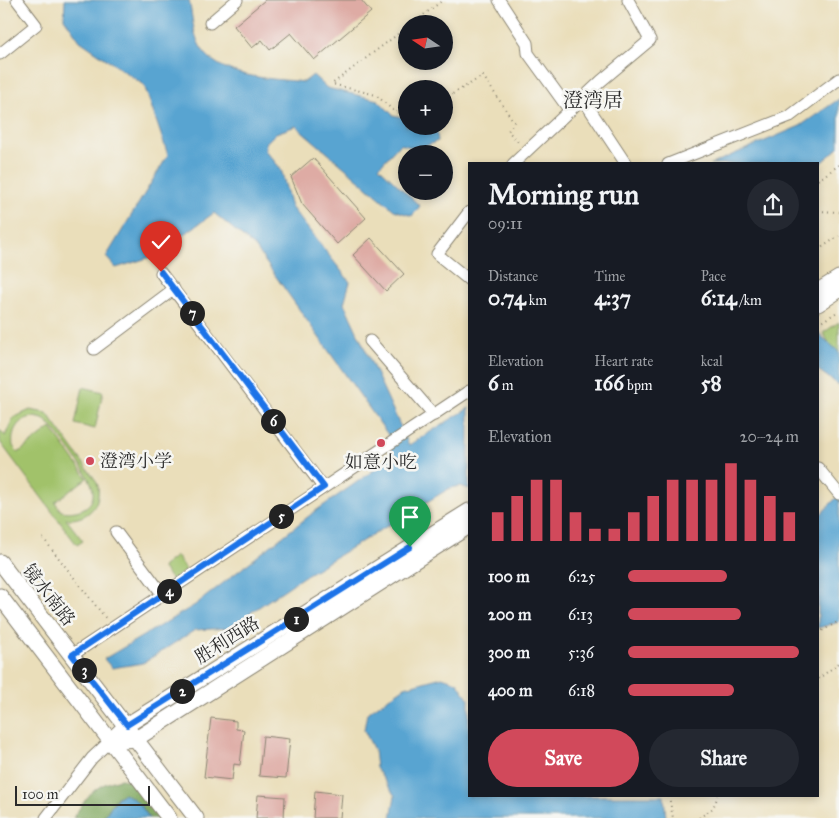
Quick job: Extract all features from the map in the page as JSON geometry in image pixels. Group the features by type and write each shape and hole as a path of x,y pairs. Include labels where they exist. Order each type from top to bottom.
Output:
{"main road":[{"path":"819,290 839,278"},
{"path":"819,304 839,290"},
{"path":"819,305 839,296"},
{"name":"胜利西路","path":"110,741 127,725 468,516"},
{"name":"胜利西路","path":"110,741 136,739 468,516"},
{"name":"镜水南路","path":"0,562 127,725 196,818"},
{"path":"0,596 169,818"}],"street":[{"path":"0,54 36,25 17,0"},
{"path":"210,24 238,0"},
{"path":"499,0 527,42 528,53 570,111"},
{"path":"515,162 650,40 628,0"},
{"path":"673,162 790,116 839,79"},
{"path":"583,99 625,162"},
{"path":"468,213 437,254 468,279"},
{"path":"161,272 324,487"},
{"path":"94,349 174,289"},
{"path":"370,341 434,415"},
{"path":"72,655 468,392"},
{"path":"819,469 839,494"},
{"path":"116,532 163,595"},
{"name":"胜利西路","path":"46,818 92,758 110,741"}],"path":[{"path":"424,15 443,0"},
{"path":"398,34 332,84 376,95 398,113"},
{"path":"453,94 483,76 514,122 508,132 527,151"},
{"path":"819,179 839,165"},
{"path":"819,211 839,212"},
{"path":"819,249 839,236"},
{"path":"819,323 839,311"},
{"path":"43,538 113,628"},
{"path":"819,632 839,621"},
{"path":"819,677 839,662"},
{"path":"669,797 673,818"},
{"path":"699,818 713,808 718,797"}],"green space":[{"path":"839,322 839,352 831,346 823,333"},
{"path":"83,387 103,392 95,429 75,424"},
{"path":"30,410 47,413 97,482 98,497 92,509 81,517 66,519 83,541 77,545 0,442 0,430 5,436 13,418","holes":["33,417 41,418 52,427 90,480 93,493 92,499 85,508 67,512 61,511 55,502 87,478 51,428 18,453 13,446 14,431 23,420"]},
{"path":"176,556 186,570 172,580 162,567"},
{"path":"121,779 133,781 159,818 149,818 145,811 123,794 117,797 103,818 73,818 92,792 112,781"}],"water":[{"path":"65,0 189,0 194,30 200,46 219,65 232,71 261,78 304,82 313,75 327,88 378,100 393,115 398,116 398,135 437,135 438,141 428,145 398,145 379,167 398,185 398,200 414,200 420,206 412,216 394,210 296,126 276,133 266,143 265,150 281,169 291,207 350,282 344,303 409,445 468,409 468,489 461,486 450,488 303,577 228,628 195,630 143,663 112,668 104,659 195,605 314,512 390,459 391,439 255,247 214,213 154,256 116,268 106,257 168,155 144,85 80,41 64,18"},
{"path":"839,99 839,147 819,165 819,162 716,162 800,126"},
{"path":"819,334 839,352 839,385 819,371"},
{"path":"839,495 839,622 819,628 819,516"},
{"path":"442,677 457,682 468,698 468,797 664,797 666,818 391,818 395,796 376,768 374,750 364,730 367,713 405,687"},
{"path":"123,794 134,800 149,818 103,818 118,797"}],"building":[{"path":"265,0 361,0 371,12 314,60 291,33 270,50 262,40 252,48 234,26"},
{"path":"313,158 366,218 337,244 302,204 291,177"},
{"path":"371,238 404,274 386,291 353,255"},
{"path":"211,718 236,721 236,729 244,730 240,765 234,764 232,780 204,777"},
{"path":"263,736 290,739 286,778 259,776"},
{"path":"315,791 342,794 340,818 313,818"},
{"path":"258,795 285,797 284,818 256,818"}],"place":[{"name":"如意小吃","path":"381,443"},
{"name":"澄湾小学","path":"90,461"}],"district":[{"name":"澄湾居","path":"593,100"}],"route":[{"path":"161,272 324,487 72,655 127,725 410,547"}]}
